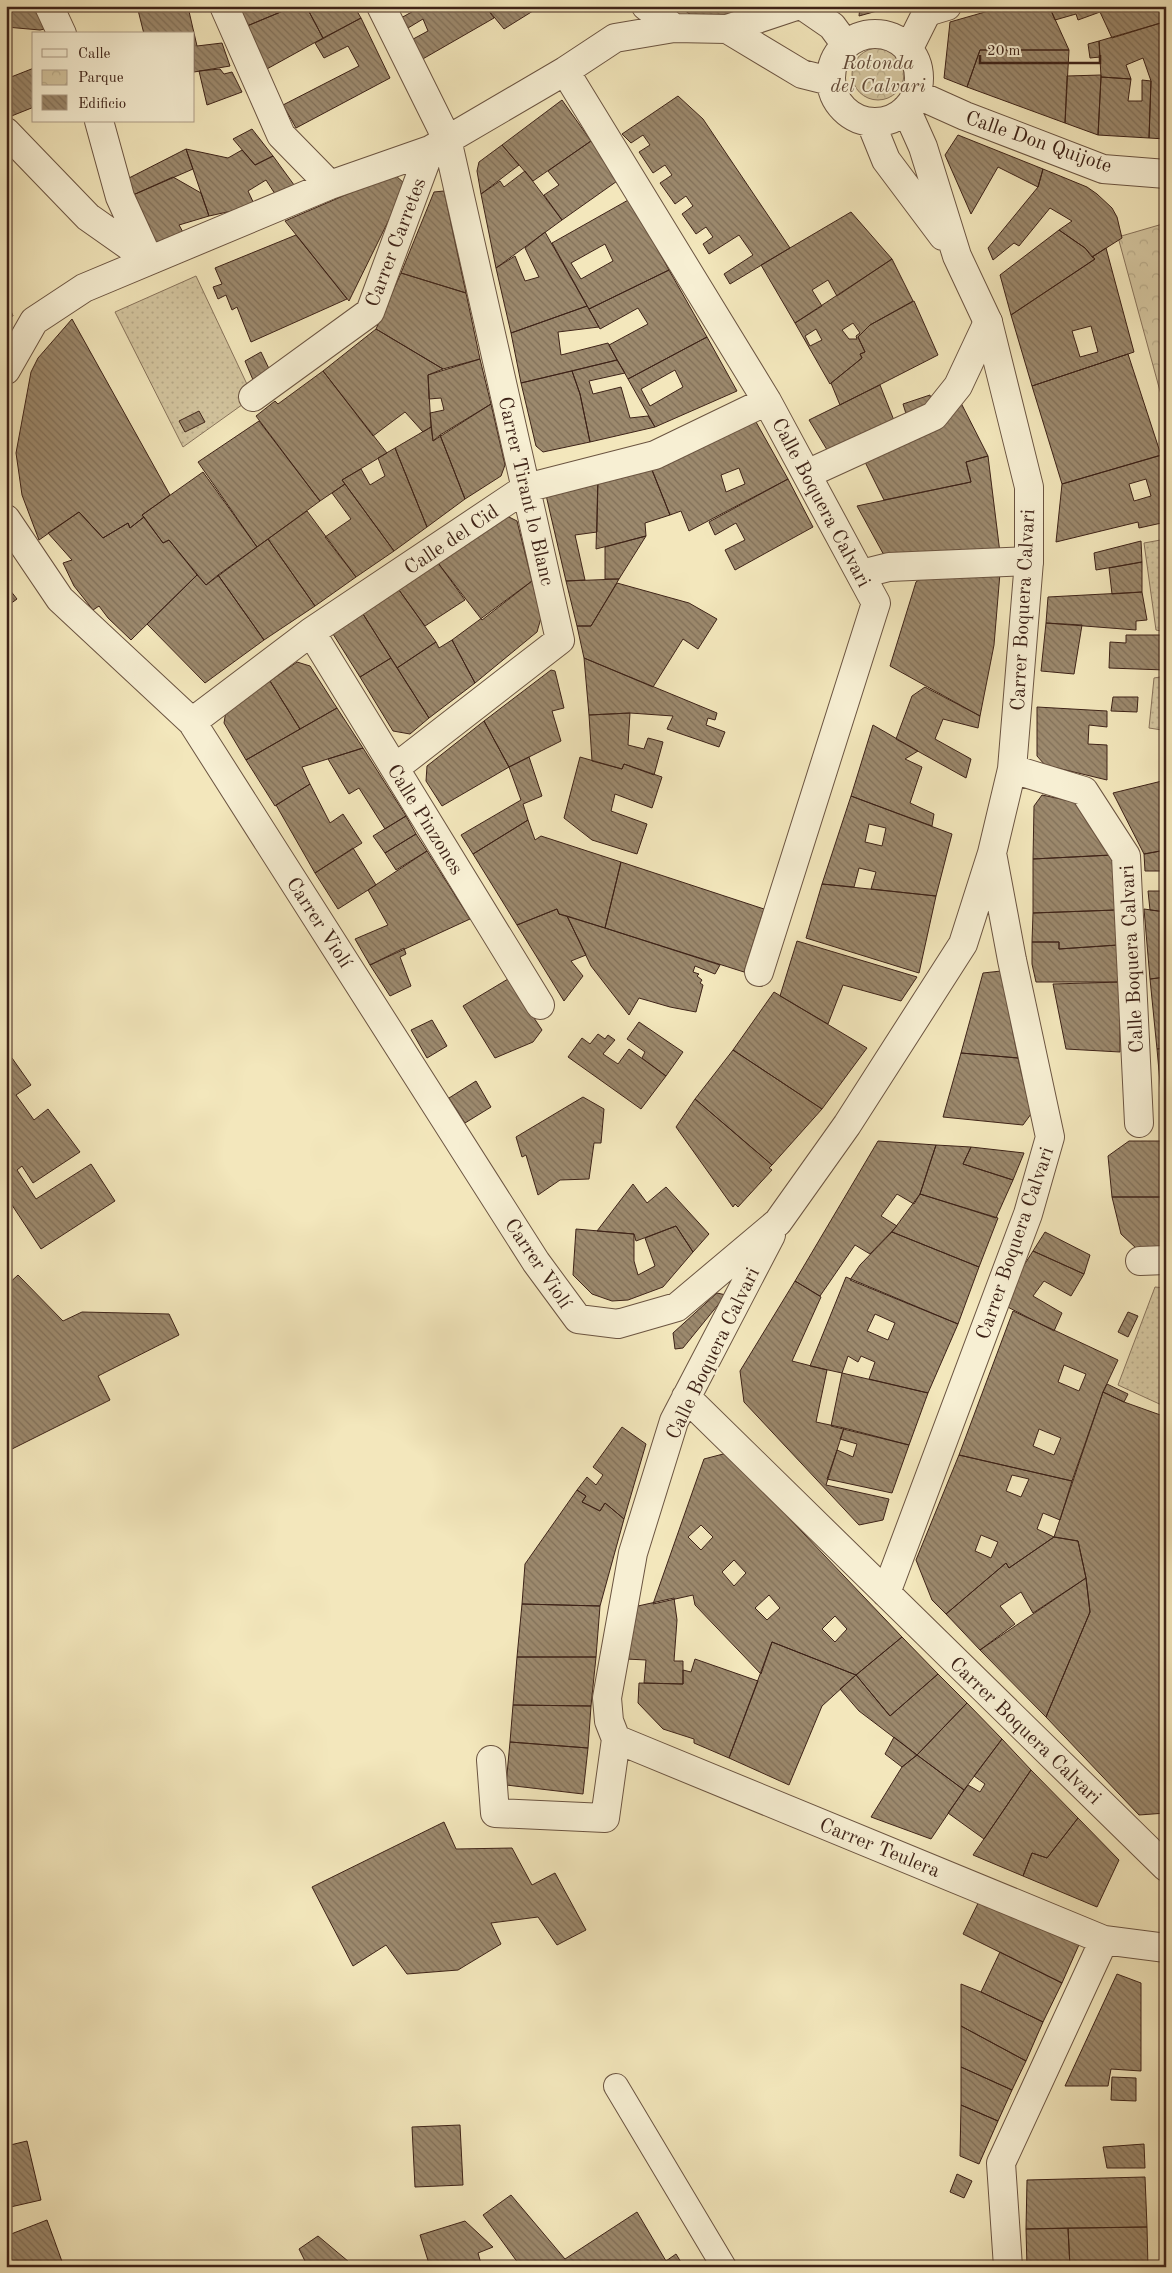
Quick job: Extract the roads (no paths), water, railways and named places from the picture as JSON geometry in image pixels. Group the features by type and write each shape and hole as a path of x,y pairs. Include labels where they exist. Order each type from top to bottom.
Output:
{"street":[{"path":"49,6 61,32"},
{"path":"224,6 281,135 330,185"},
{"path":"381,6 439,145"},
{"path":"646,6 674,28"},
{"path":"727,29 796,6"},
{"path":"803,6 832,26 846,45"},
{"path":"908,50 934,8"},
{"name":"Carrer Carretes","path":"6,370 34,321 84,288 330,185 439,145 566,71 615,38 674,28 727,29"},
{"path":"727,29 802,74 830,81"},
{"path":"885,35 898,40 908,50 918,70 919,82 911,101 890,120 871,123 859,120 848,114 833,94 830,81 831,68 837,55 846,45 864,36 885,35"},
{"name":"Calle Boquera Calvari","path":"566,71 767,401 876,603 758,972"},
{"path":"911,101 923,147 957,256"},
{"name":"Calle Don Quijote","path":"911,101 965,116 1103,169 1166,174"},
{"path":"99,122 120,197 149,260"},
{"path":"871,123 886,160 920,202 957,256"},
{"path":"6,132 88,217 149,260"},
{"name":"Carrer Carretes","path":"253,397 370,312 439,145"},
{"name":"Carrer Tirant lo Blanc","path":"395,768 560,640 526,488 439,145"},
{"name":"Carrer Boquera Calvari","path":"618,1324 677,1307 778,1222 847,1125 963,944 992,853 1012,769 1029,561 1029,487 988,322 957,256"},
{"path":"807,474 934,416 958,386 988,322"},
{"name":"Calle del Cid","path":"192,722 311,632 526,488 655,455 767,401"},
{"name":"Carrer Violí","path":"6,519 60,599 192,722 536,1262 578,1319 618,1324"},
{"path":"861,574 889,568 1029,561"},
{"name":"Calle Pinzones","path":"311,632 540,1005"},
{"name":"Calle Boquera Calvari","path":"1012,769 1084,791 1126,856 1140,1123"},
{"name":"Carrer Boquera Calvari","path":"886,1593 1028,1214 1050,1137 1012,960 992,853"},
{"name":"Calle Boquera Calvari","path":"491,1760 495,1813 605,1818 612,1730 607,1698 633,1553 674,1421 778,1222"},
{"name":"Carrer Boquera Calvari","path":"686,1397 1166,1866"},
{"name":"Carrer Teulera","path":"612,1730 1104,1940 1166,1948"},
{"path":"1008,2267 1001,2163 1104,1940"}],"lane":[{"path":"616,2086 724,2267"}],"park label":[{"name":"Rotonda del Calvari","path":"878,74"}]}
